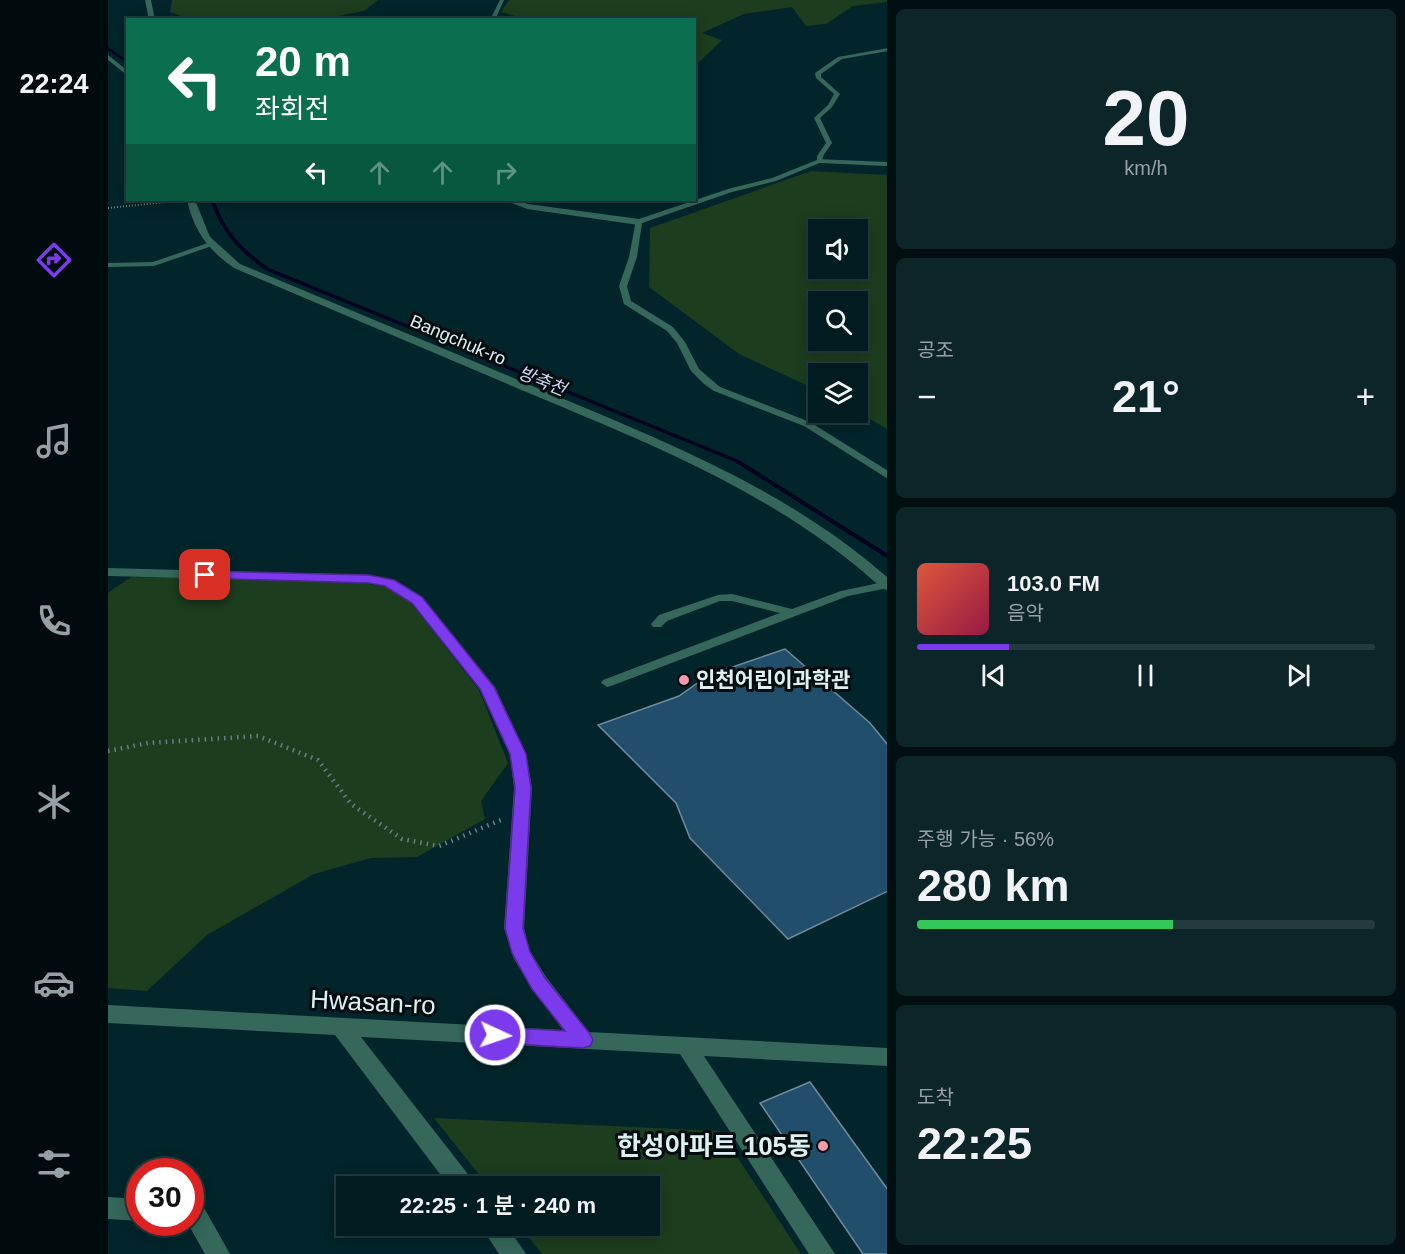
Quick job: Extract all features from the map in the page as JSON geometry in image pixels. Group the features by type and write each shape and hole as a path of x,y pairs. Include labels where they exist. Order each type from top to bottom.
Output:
{"street":[{"path":"148,0 152,18"},
{"path":"820,162 887,164"},
{"name":"Bangchuk-ro","path":"191,201 197,226 211,245 237,266 678,451 742,482 801,519 870,569 887,585"},
{"path":"511,201 528,206 639,222"},
{"path":"108,572 369,579 389,583 417,600 487,687 518,754 523,788 514,928 521,953 539,983 583,1040"},
{"name":"Hwasan-ro","path":"108,1014 887,1057"},
{"path":"341,1027 455,1176"},
{"path":"686,1046 824,1254"},
{"path":"108,1208 126,1209"},
{"path":"204,1232 218,1254"},
{"path":"500,1236 514,1254"}],"lane":[{"path":"493,18 502,0"},
{"path":"887,49 840,58 818,73 818,77 837,94 830,106 817,118 829,143 820,156 820,162 794,173 730,190 639,222 623,293 627,302 673,331 693,370 717,389 807,424 887,475"},
{"path":"108,57 126,72"},
{"path":"108,265 154,264 211,245"},
{"path":"607,683 845,593 887,585"},
{"path":"657,624 663,618 718,598 747,600 793,613"}],"path":[{"path":"108,208 177,201"},
{"path":"108,751 148,743 258,736 318,760 351,804 402,839 439,846 521,811"}],"green space":[{"path":"172,0 378,0 364,11 327,18 187,18 170,12"},
{"path":"509,0 887,0 887,2 853,6 826,24 806,26 792,7 744,14 702,33 722,40 696,65 696,18 522,18 501,12"},
{"path":"811,171 887,175 887,429 868,418 868,363 808,363 808,386 739,354 649,287 650,228"},
{"path":"131,577 357,582 386,587 404,595 479,690 508,763 481,801 485,819 417,857 371,858 314,874 207,935 147,991 108,988 108,593"},
{"path":"434,1118 720,1131 801,1254 542,1254 528,1236 660,1236 660,1176 480,1176"}],"building":[{"path":"785,649 870,723 887,744 887,891 788,939 690,838 676,803 598,725 679,696 709,675"},
{"name":"한성아파트 105동","path":"810,1082 887,1189 887,1254 863,1254 760,1103"}],"waterway":[{"name":"방축천","path":"108,48 126,62"},
{"name":"방축천","path":"212,201 221,222 233,239 247,254 267,269 737,461 887,556"}],"place":[{"name":"인천어린이과학관","path":"684,680"},
{"name":"한성아파트 105동","path":"823,1146"}],"route":[{"path":"205,575 369,579 389,583 417,600 487,687 518,754 523,788 513,912 514,928 521,953 539,983 583,1040 495,1035"}]}
